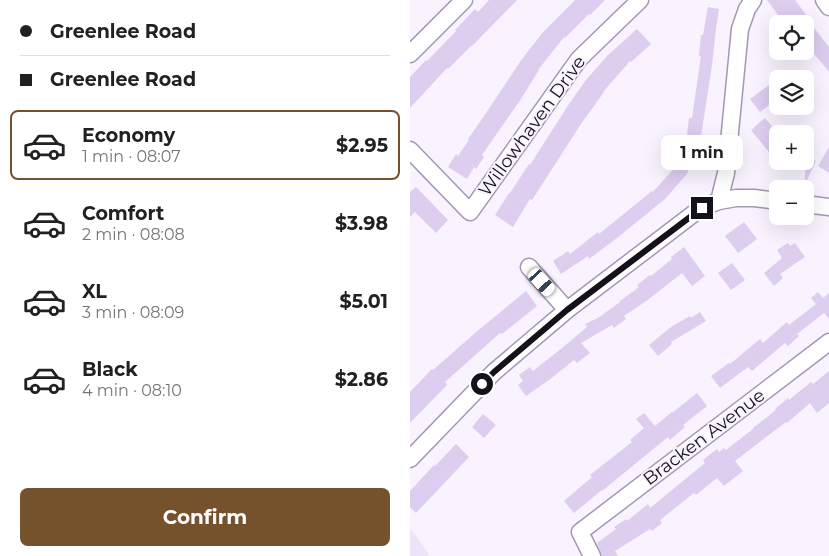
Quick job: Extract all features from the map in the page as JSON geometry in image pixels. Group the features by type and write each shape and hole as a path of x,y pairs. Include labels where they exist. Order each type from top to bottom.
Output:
{"street":[{"path":"410,54 464,0"},
{"name":"Willowhaven Drive","path":"410,150 470,212 579,60 640,0"},
{"path":"718,201 726,173 740,29 747,9 753,0"},
{"path":"824,0 829,7"},
{"path":"410,459 494,372 567,310 702,208 718,201 736,198 769,200"},
{"path":"814,205 829,207"},
{"path":"529,267 567,310"},
{"name":"Bracken Avenue","path":"592,556 580,532 829,342"}],"shaded area":[{"path":"410,529 417,537 430,556 410,556"}],"building":[{"path":"489,0 517,0 472,46 447,68 410,108 410,77 475,9 478,12"},
{"path":"575,0 605,0 564,37 538,70 521,99 482,155 484,157 476,169 474,167 467,179 448,167 456,154 458,156 469,140 522,59 544,31"},
{"path":"767,0 795,0 806,15 778,15"},
{"path":"708,7 719,9 712,65 700,143 687,174 665,199 617,238 589,259 588,256 561,274 553,261 568,251 570,254 598,232 599,234 653,192 676,166 686,144 689,118 692,118 701,56 699,56 701,35 703,35"},
{"path":"814,28 829,47 829,72 814,54"},
{"path":"637,29 651,44 630,61 603,92 513,227 495,215 586,80 608,55"},
{"path":"769,85 769,106 760,112 750,99"},
{"path":"765,118 771,125 769,125 769,152 751,130"},
{"path":"829,147 829,173 818,166"},
{"path":"805,170 812,170 807,180 805,180"},
{"path":"416,187 448,220 436,233 415,212 410,217 410,192"},
{"path":"744,222 757,239 738,253 725,236"},
{"path":"788,243 790,246 795,243 805,257 780,274 783,278 774,286 764,273 782,258 777,250"},
{"path":"684,247 705,276 692,286 682,273 624,316 626,319 614,328 612,325 581,343 590,353 577,363 574,360 526,396 518,385 523,381 519,375 530,367 533,371 587,327 585,324 598,318 620,302 639,287 637,285 651,276"},
{"path":"732,263 745,280 731,290 718,273"},
{"path":"526,291 537,306 502,334 500,333 445,382 447,385 410,423 410,392 432,369"},
{"path":"818,292 823,298 829,293 829,319 824,313 797,334 799,336 788,346 785,343 752,371 748,367 720,388 711,376 730,364 760,339 763,343 787,322 789,325 816,304 811,298"},
{"path":"700,312 706,321 671,342 672,344 658,356 649,345 671,327"},
{"path":"829,371 829,403 817,413 810,403 787,423 735,461 743,471 724,486 717,478 696,495 694,493 660,520 662,523 652,531 650,529 615,551 618,556 602,556 597,543 616,529 614,527 626,519 627,521 648,504 650,508 705,463 703,460 717,449 719,452 724,448 726,450 788,398 789,400 811,382 813,384"},
{"path":"697,393 707,406 683,425 685,427 670,440 668,437 574,513 564,501 592,477 590,475 632,442 630,440 644,428 636,419 644,413 655,426"},
{"path":"483,414 496,425 484,438 472,427"},
{"path":"456,444 469,457 416,513 410,507 410,491"}],"route":[{"path":"482,384 567,310 702,208"}]}
